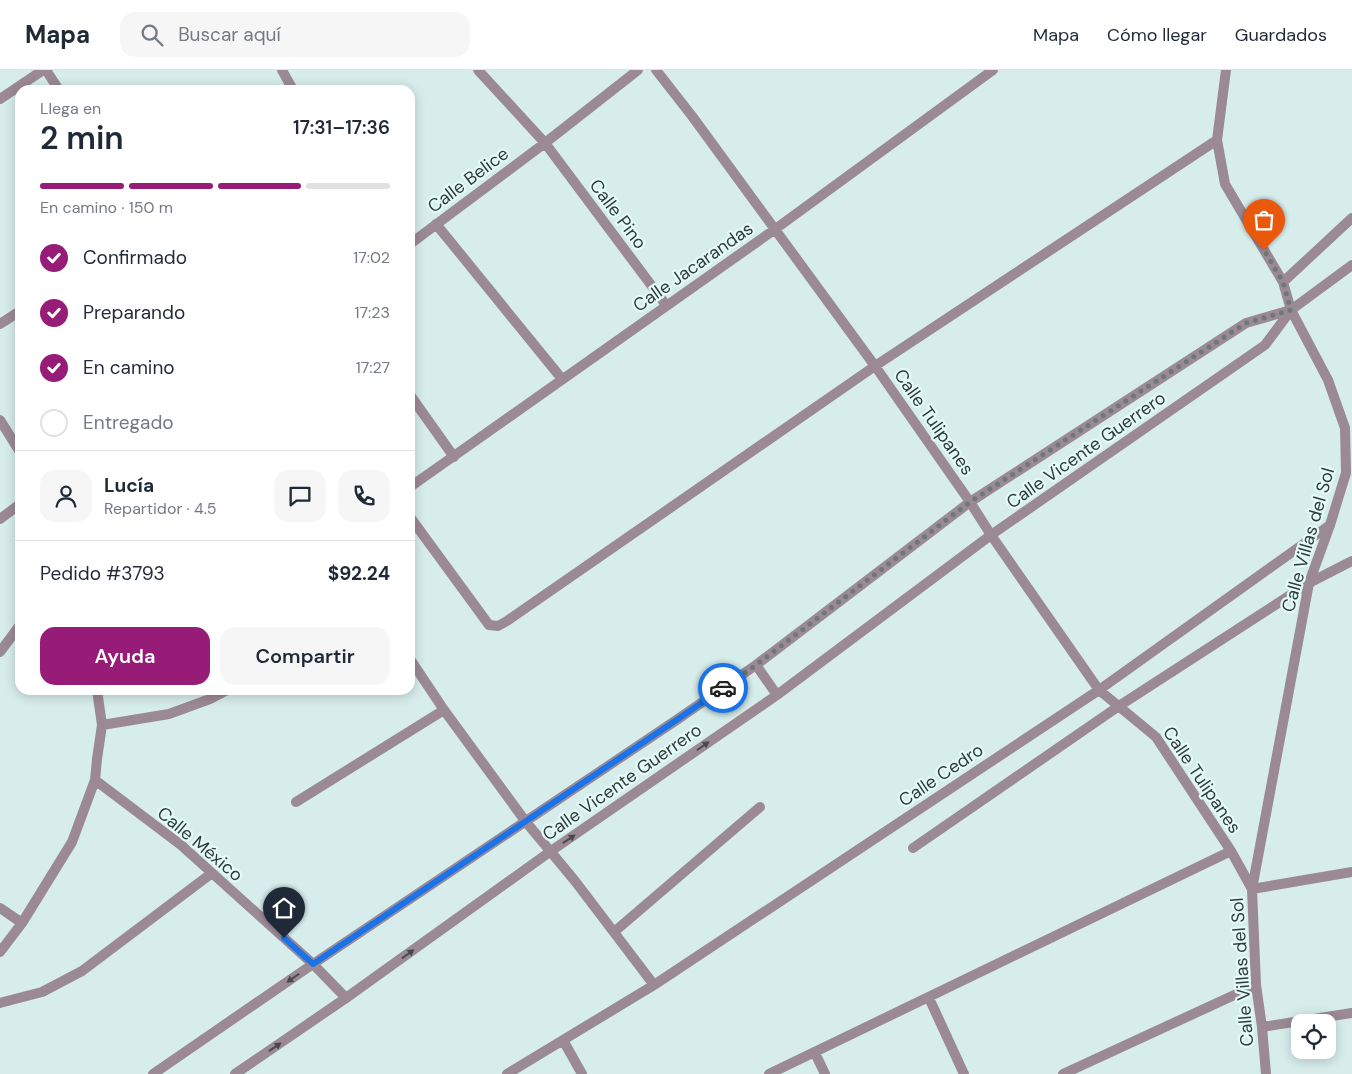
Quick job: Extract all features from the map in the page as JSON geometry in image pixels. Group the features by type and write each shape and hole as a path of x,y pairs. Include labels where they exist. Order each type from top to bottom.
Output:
{"street":[{"path":"21,85 44,70 55,85"},
{"path":"282,70 290,85"},
{"name":"Calle Pino","path":"478,70 544,143 666,306"},
{"path":"544,143 638,70"},
{"name":"Calle Tulipanes","path":"656,70 692,116 875,366 1099,690 1156,737 1231,851 1252,889"},
{"name":"Calle Villas del Sol","path":"1226,70 1217,140 1225,184 1283,282 1291,310 1328,380 1345,428 1346,473 1309,583 1252,889 1256,985 1266,1074"},
{"name":"Calle Jacarandas","path":"415,484 774,230 989,71"},
{"path":"0,99 15,89"},
{"path":"415,524 489,625 498,626 875,366 1217,140"},
{"name":"Calle Belice","path":"415,240 544,143"},
{"path":"1283,282 1352,218"},
{"path":"436,224 562,379"},
{"path":"1291,310 1352,265"},
{"name":"Calle Vicente Guerrero","path":"153,1074 756,665 970,502 1246,323 1291,310"},
{"name":"Calle Vicente Guerrero","path":"235,1074 346,998 551,851 777,695 991,535 1265,345 1291,310"},
{"path":"0,324 15,314"},
{"path":"415,402 454,457"},
{"path":"0,420 15,444"},
{"path":"0,519 15,508"},
{"name":"Calle Cedro","path":"507,1074 654,985 1099,690 1330,525"},
{"path":"913,848 1119,706 1309,583 1352,560"},
{"path":"0,652 15,632"},
{"path":"756,665 777,695"},
{"path":"415,666 444,710 526,822 551,851 654,985"},
{"path":"0,952 22,923 72,842 95,780 96,759 102,725 98,695"},
{"path":"102,725 169,714 210,700 218,695"},
{"path":"296,802 444,710"},
{"name":"Calle México","path":"95,780 181,845 313,964 346,998"},
{"path":"614,932 760,807"},
{"path":"770,1074 1231,851"},
{"path":"1252,889 1352,872"},
{"path":"0,1003 42,992 82,971 212,873"},
{"path":"0,908 22,923"},
{"path":"1063,1074 1256,985"},
{"path":"930,998 964,1074"},
{"path":"1262,1027 1352,1013"},
{"path":"562,1040 582,1074"},
{"path":"815,1053 825,1074"}],"way so far":[{"path":"723,688 970,502 1246,323 1291,310 1283,282 1264,250"}],"route":[{"path":"284,938 313,964 723,688"}]}
